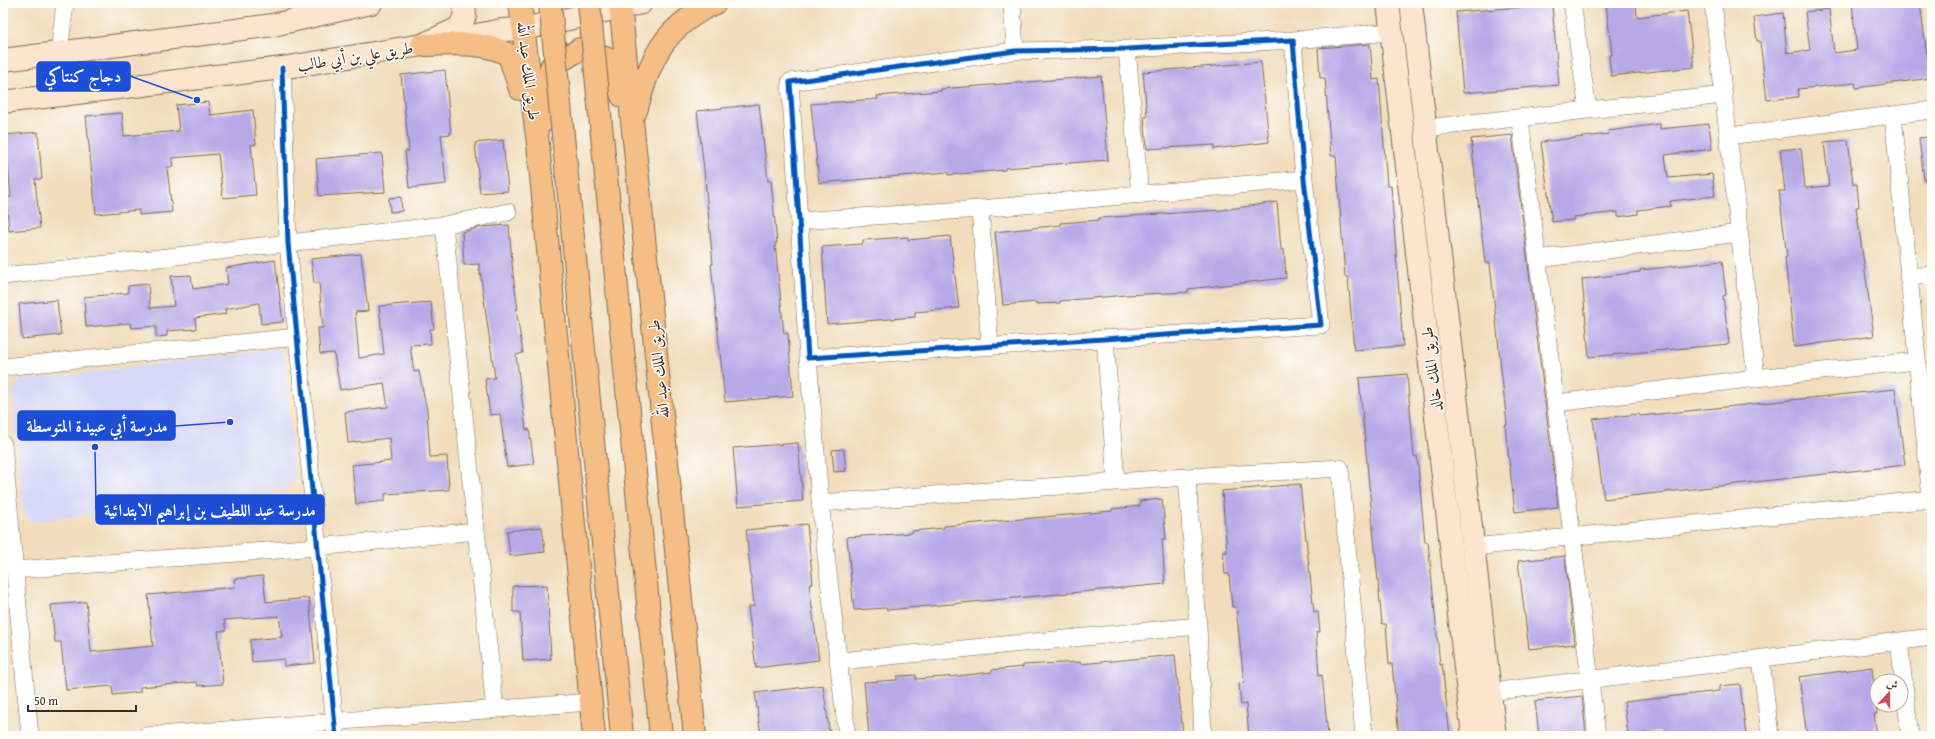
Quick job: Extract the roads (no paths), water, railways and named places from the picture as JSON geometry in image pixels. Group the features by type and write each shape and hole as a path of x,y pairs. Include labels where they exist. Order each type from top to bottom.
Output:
{"main road":[{"path":"3,60 273,26 372,3"},
{"name":"طريق علي بن أبي طالب","path":"422,45 459,28 465,16 464,4 462,3"},
{"name":"طريق الملك عبد الله","path":"520,3 538,144 594,736"},
{"name":"طريق الملك عبد الله","path":"550,3 622,736"},
{"name":"طريق الملك عبد الله","path":"589,3 661,736"},
{"path":"632,121 645,76 656,51 683,21 715,3"},
{"name":"طريق الملك خالد","path":"1388,3 1473,736"},
{"name":"طريق الملك خالد","path":"1411,3 1495,736"},
{"name":"طريق علي بن أبي طالب","path":"3,102 282,68 502,30 523,29 627,4"},
{"name":"طريق الملك عبد الله","path":"627,4 632,121 695,736"},
{"path":"422,45 478,45 500,49 509,55 538,144"},
{"path":"538,144 551,67 580,48 608,59 632,121"}],"street":[{"path":"59,53 65,3"},
{"path":"1012,3 1015,51"},
{"path":"1572,3 1588,110"},
{"path":"1713,3 1756,378"},
{"path":"847,736 820,503 808,358 790,82 1015,51 1127,49 1293,40 1391,32"},
{"path":"808,358 1321,325 1304,179 1293,40"},
{"path":"1127,49 1140,195"},
{"path":"282,68 288,243 335,729"},
{"path":"1426,128 1724,95"},
{"path":"1728,136 1932,110"},
{"path":"1474,547 1931,499 1892,115"},
{"path":"1520,118 1574,537 1597,736"},
{"path":"799,221 1140,195 1304,179"},
{"path":"980,208 990,347"},
{"path":"3,276 444,225 508,212"},
{"path":"444,225 494,710"},
{"path":"1538,259 1739,233"},
{"path":"1908,277 1932,275"},
{"path":"3,368 297,337"},
{"path":"1105,338 1116,481"},
{"path":"1556,403 1916,360"},
{"path":"3,444 30,736"},
{"path":"820,503 1116,481 1340,468 1364,736"},
{"path":"1187,477 1198,626 1202,736"},
{"path":"14,570 318,547 476,531"},
{"path":"839,661 1198,626"},
{"path":"1490,692 1932,637"},
{"path":"1899,641 1910,736"},
{"path":"1761,658 1770,736"},
{"path":"146,736 335,729 494,710 590,702"}],"place":[{"name":"دجاج كنتاكي","path":"197,100"},
{"name":"مدرسة أبي عبيدة المتوسطة","path":"230,422"},
{"name":"مدرسة عبد اللطيف بن إبراهيم الابتدائية","path":"95,447"}]}
